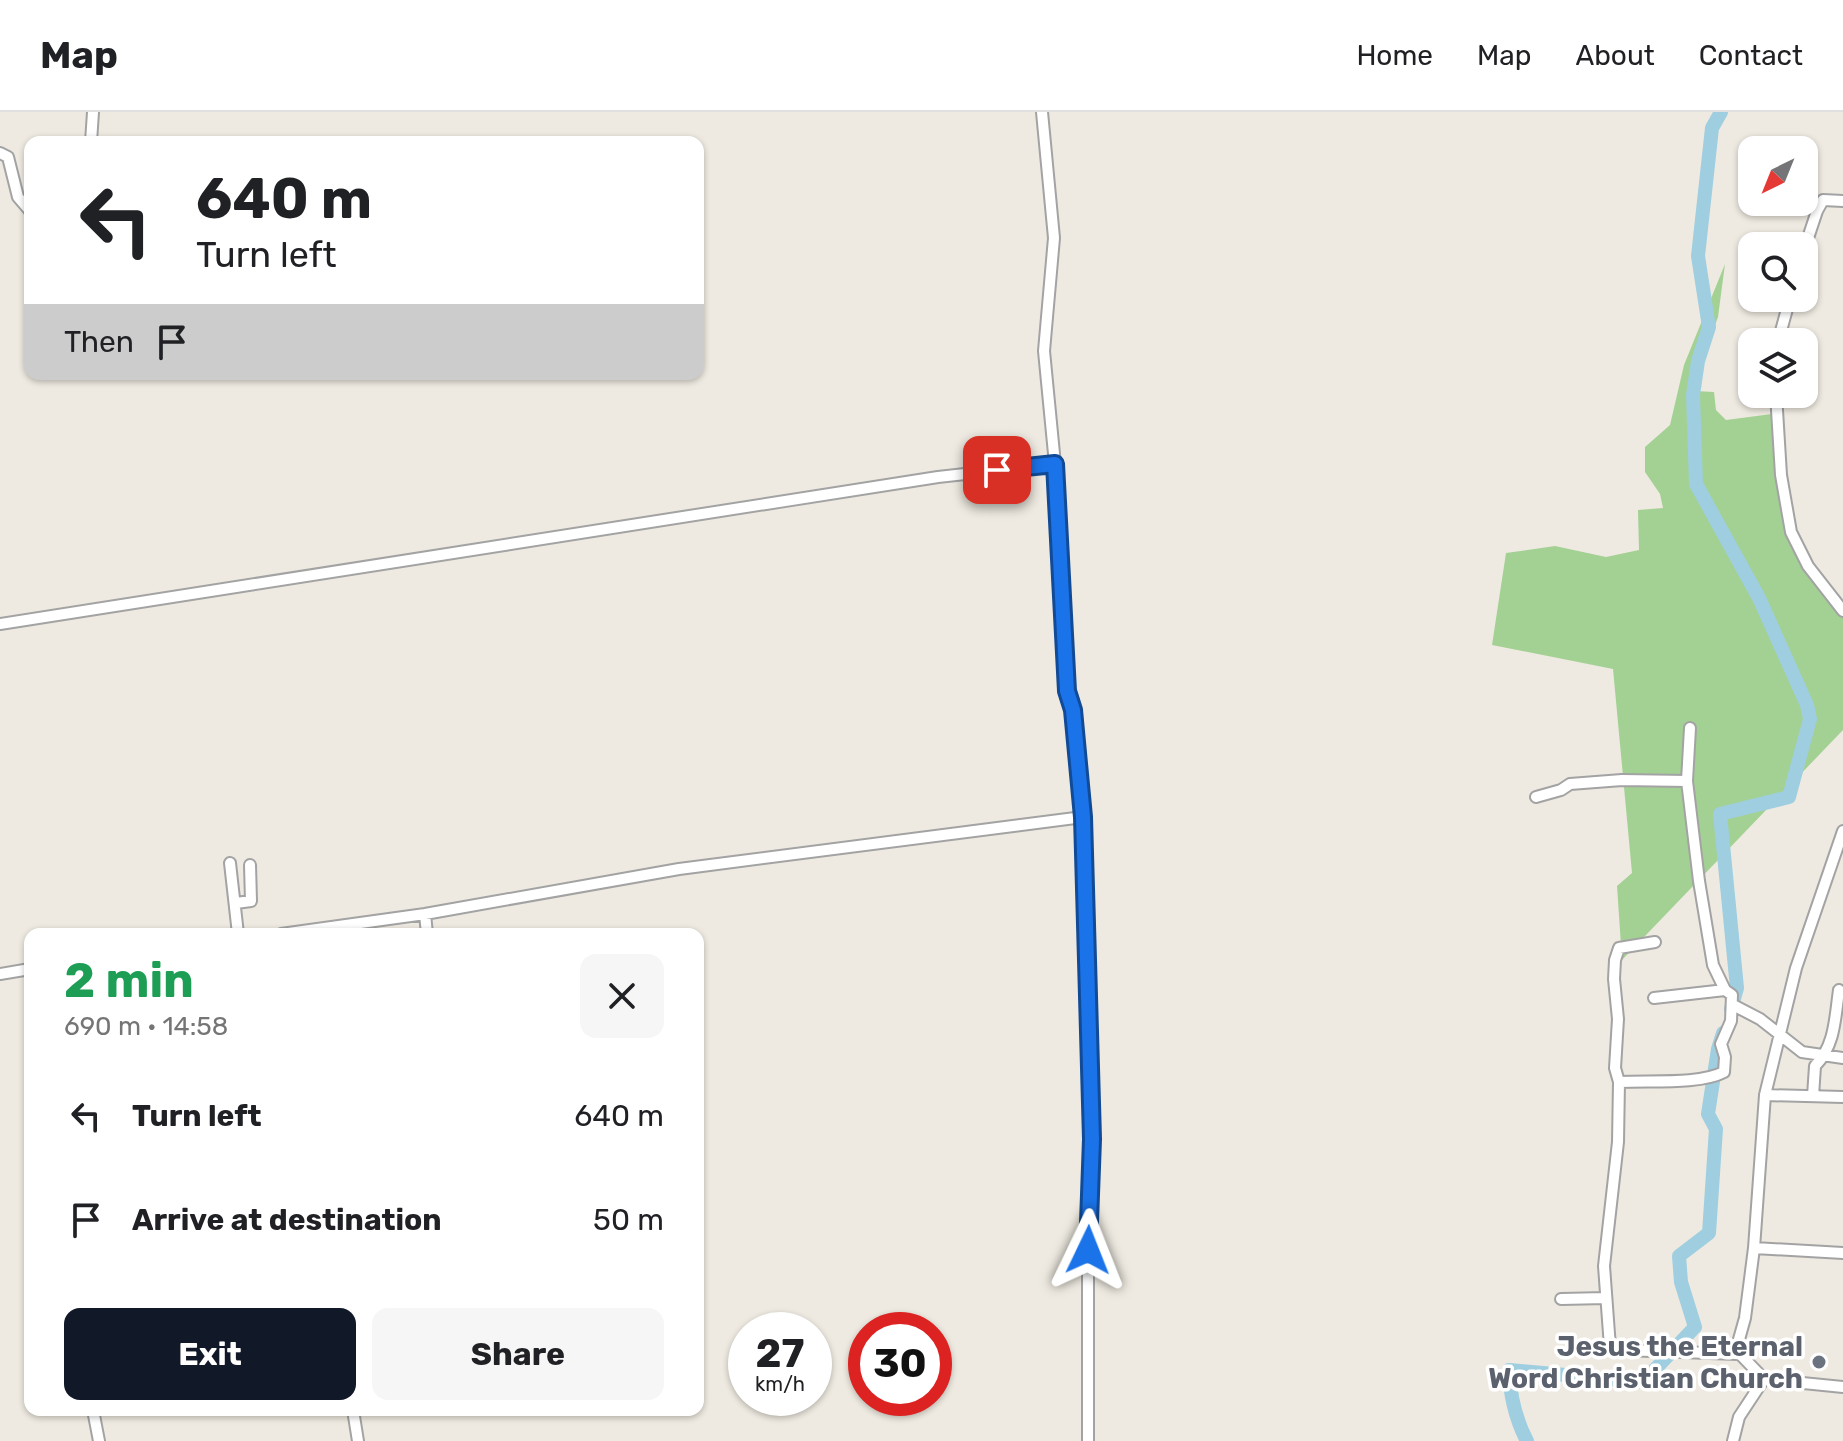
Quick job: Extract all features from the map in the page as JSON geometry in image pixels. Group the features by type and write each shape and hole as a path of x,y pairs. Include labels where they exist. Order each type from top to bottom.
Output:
{"street":[{"path":"91,136 93,112"},
{"path":"1042,112 1054,238 1044,351 1055,464 1067,691 1073,710 1083,817 1092,1139 1088,1250 1088,1441"},
{"path":"0,153 8,157 18,197 24,204"},
{"path":"1810,232 1823,200 1843,201"},
{"path":"1777,408 1781,475 1791,532 1808,566 1843,611"},
{"path":"0,624 938,477 1055,464"},
{"path":"1690,728 1687,781 1713,965 1730,996 1802,1052 1843,1058"},
{"path":"1536,797 1570,784 1622,780 1687,781"},
{"path":"324,928 425,914 679,869 1083,817"},
{"path":"1843,831 1796,968 1765,1095 1754,1248 1745,1318 1736,1350 1764,1379 1843,1387"},
{"path":"230,863 238,928"},
{"path":"236,903 251,901 250,865"},
{"path":"425,914 426,928"},
{"path":"1655,942 1619,948 1615,960 1618,1142 1604,1266 1610,1347 1738,1354"},
{"path":"0,974 24,970"},
{"path":"1813,1096 1815,1066 1825,1056 1830,1044 1839,990"},
{"path":"1654,998 1730,996"},
{"path":"1619,1082 1713,1076 1724,1072 1725,1057 1721,1044 1731,1021 1730,996"},
{"path":"1765,1095 1843,1097"},
{"path":"1754,1248 1843,1253"},
{"path":"1561,1299 1606,1298"},
{"path":"1733,1441 1739,1417 1764,1379"},
{"path":"94,1416 99,1441"},
{"path":"354,1416 358,1441"}],"green space":[{"path":"1725,264 1718,317 1696,378 1695,391 1714,392 1716,410 1726,420 1772,414 1789,534 1843,613 1843,730 1622,960 1617,886 1632,873 1613,669 1492,645 1506,553 1555,546 1606,557 1639,550 1638,510 1663,508 1660,494 1645,472 1645,447 1670,425 1684,365"}],"waterway":[{"path":"1721,112 1712,128 1698,256 1709,327 1698,361 1693,395 1696,484 1759,598 1807,705 1810,719 1789,797 1720,814 1737,988 1731,1009"},
{"path":"1527,1441 1514,1407 1509,1370 1643,1382 1695,1327 1681,1282 1679,1256 1709,1233 1716,1129 1708,1114 1723,1033"}],"place":[{"name":"Jesus the Eternal Word Christian Church","path":"1819,1362"}],"route":[{"path":"997,470 1055,464 1067,691 1073,710 1083,817 1092,1139 1088,1250"}]}
